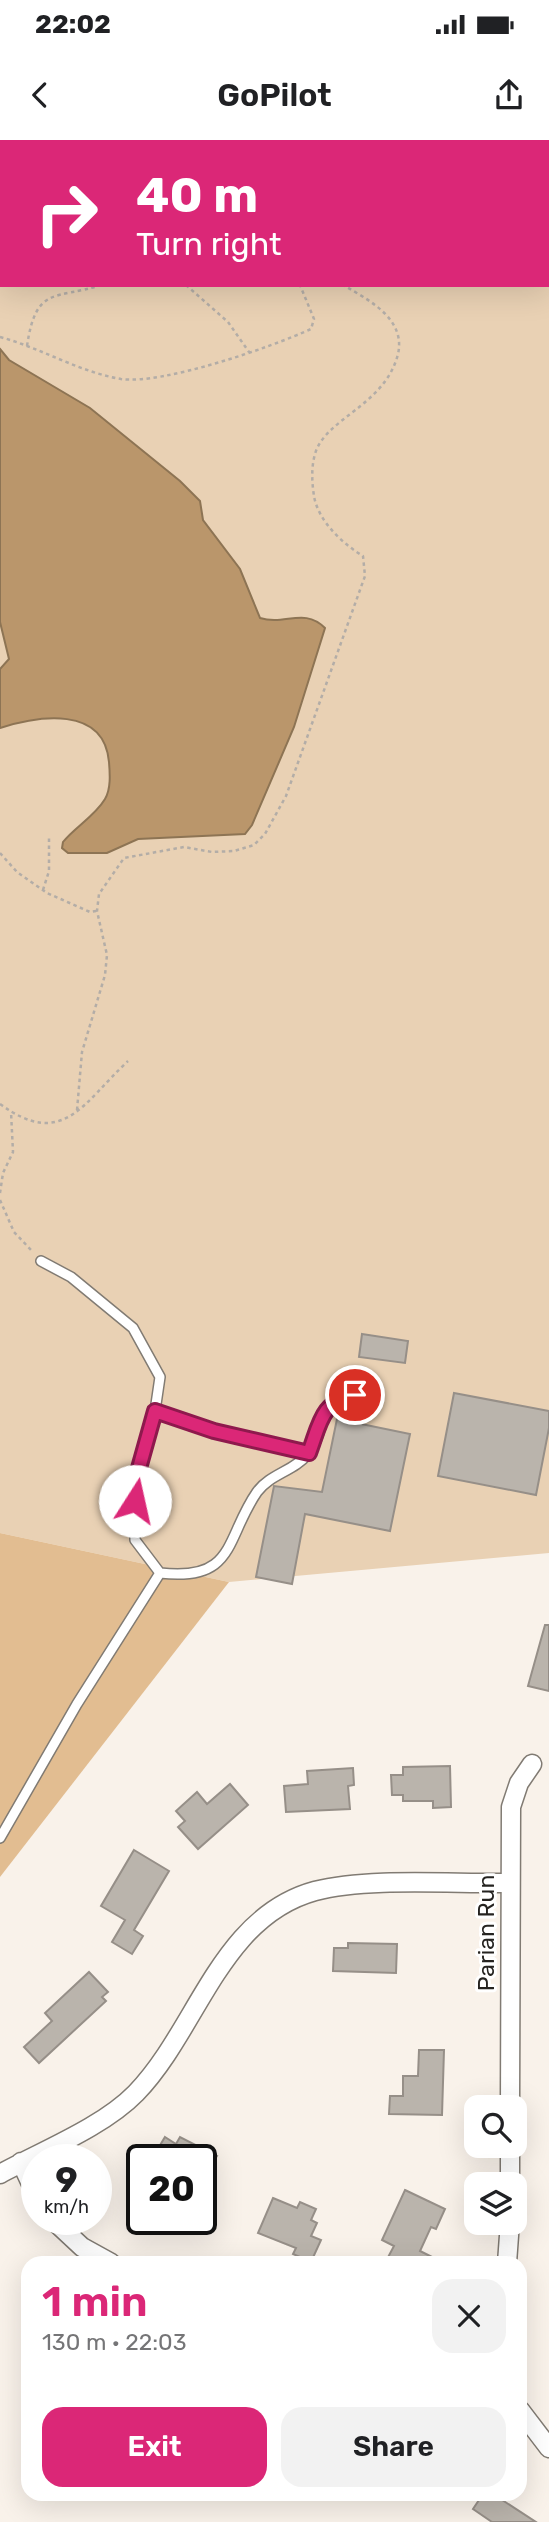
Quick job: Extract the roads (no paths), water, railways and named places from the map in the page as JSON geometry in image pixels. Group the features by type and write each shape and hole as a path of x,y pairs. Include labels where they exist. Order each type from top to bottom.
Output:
{"street":[{"name":"Parian Run","path":"510,2095 511,1807 519,1783 532,1764"},
{"path":"56,2144 95,2123 136,2092 166,2056 233,1947 256,1923 282,1905 313,1892 346,1885 510,1883"},
{"path":"0,2174 21,2163"},
{"path":"69,2235 82,2247 98,2256"},
{"path":"508,2256 509,2235"},
{"path":"527,2419 549,2448"}],"lane":[{"path":"41,1261 71,1277 133,1328 160,1377 155,1411 134,1486 135,1541 160,1573 179,1575 218,1563 229,1549 257,1492 271,1478 309,1453 328,1406 337,1398 355,1395"},
{"path":"155,1411 214,1431 309,1453"},
{"path":"0,1838 77,1704 160,1573"}]}
